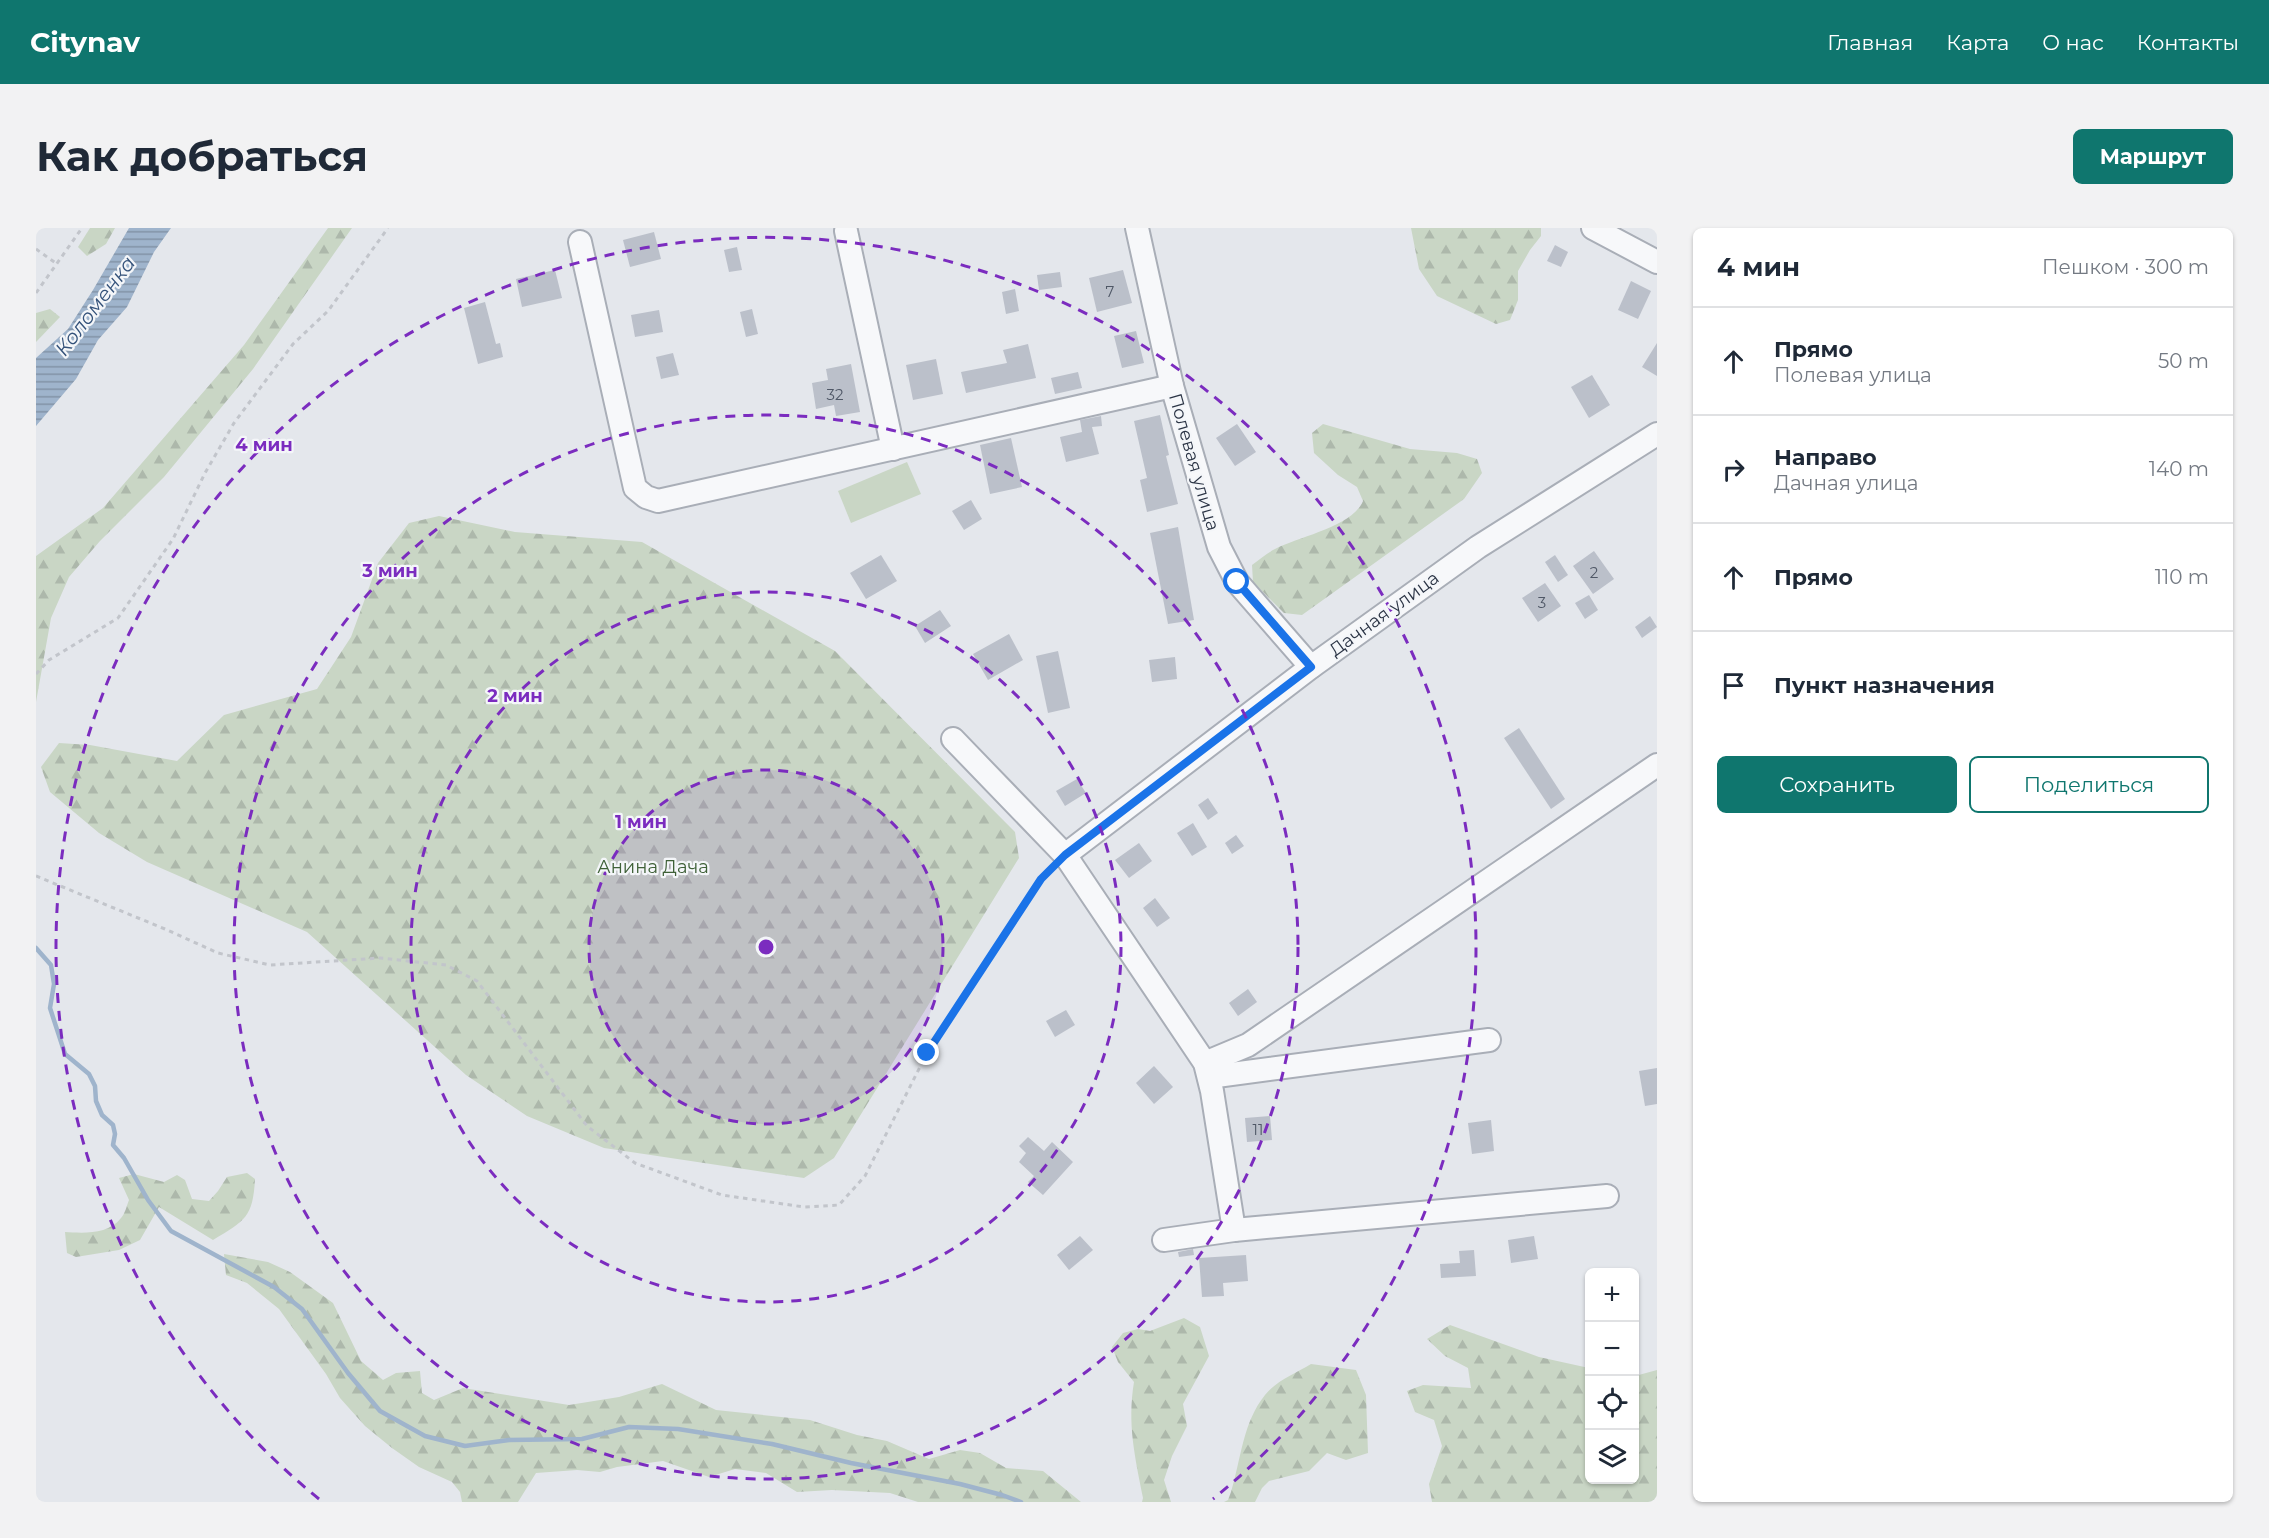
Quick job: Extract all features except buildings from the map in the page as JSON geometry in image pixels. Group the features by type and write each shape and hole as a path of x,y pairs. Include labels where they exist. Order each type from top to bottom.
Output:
{"street":[{"name":"Полевая улица","path":"1137,228 1172,386 1219,547 1237,582 1311,667"},
{"path":"1593,228 1657,262"},
{"path":"846,231 893,449"},
{"path":"580,242 635,488 646,497 658,501 1172,386"},
{"name":"Дачная улица","path":"1065,855 1311,667 1478,547 1655,441"},
{"path":"953,739 1065,855 1207,1070 1234,1230"},
{"path":"1207,1070 1248,1045 1657,765"},
{"path":"1207,1070 1489,1040"},
{"path":"1164,1240 1234,1230 1607,1196"}],"path":[{"path":"36,293 82,228"},
{"path":"36,674 49,660 117,618 173,539 205,473 234,423 293,344 328,311 388,228"},
{"path":"36,249 57,264"},
{"path":"36,876 218,953 270,965 380,958 446,965 477,981 587,1126 635,1163 722,1195 804,1207 839,1206 865,1176 927,1053 1041,879 1065,855"}],"green space":[{"path":"90,228 115,228 106,244 87,256 78,247"},
{"path":"328,228 352,228 253,369 164,477 100,541 69,577 51,618 36,702 36,556 103,508 244,345"},
{"path":"1411,228 1541,228 1541,236 1518,271 1518,300 1510,320 1496,324 1437,296 1419,269"},
{"path":"50,309 60,317 36,342 36,313"},
{"path":"1323,424 1410,449 1457,453 1477,459 1482,473 1464,499 1302,615 1284,613 1253,582 1252,565 1275,549 1348,518 1363,501 1357,487 1338,475 1314,453 1312,433"},
{"path":"907,462 921,494 851,523 838,491"},
{"name":"Анина Дача","path":"439,516 515,532 642,542 835,651 1015,832 1019,858 834,1158 804,1178 604,1148 527,1116 466,1075 307,932 147,862 99,833 50,792 41,767 59,743 90,745 177,761 224,715 317,689 351,637 378,563 409,523"},
{"path":"247,1173 255,1179 249,1210 233,1228 213,1240 159,1207 140,1240 119,1250 76,1257 67,1253 65,1232 102,1230 116,1224 125,1212 129,1200 119,1178 134,1174 164,1182 177,1175 185,1180 192,1199 209,1201 227,1177"},
{"path":"224,1254 268,1262 290,1272 333,1303 361,1361 383,1380 396,1373 420,1371 422,1393 434,1400 463,1388 569,1405 619,1397 662,1384 716,1410 810,1420 857,1435 887,1441 929,1459 960,1450 980,1453 1006,1468 1043,1471 1081,1502 918,1502 890,1493 832,1490 797,1492 766,1473 735,1469 709,1477 663,1461 617,1467 600,1472 577,1470 536,1473 518,1502 462,1502 460,1492 452,1482 419,1467 365,1426 340,1398 326,1374 279,1309 247,1283 226,1275"},
{"path":"1184,1318 1200,1327 1209,1356 1183,1404 1187,1426 1172,1456 1164,1480 1171,1502 1142,1502 1131,1412 1134,1382 1118,1362 1112,1347 1123,1333 1138,1329 1150,1331"},
{"path":"1450,1325 1539,1357 1585,1367 1585,1484 1639,1484 1639,1375 1657,1370 1657,1502 1432,1502 1429,1484 1442,1446 1434,1420 1415,1412 1407,1391 1423,1385 1471,1388 1468,1368 1445,1356 1427,1339"},
{"path":"1311,1364 1356,1370 1366,1395 1368,1453 1346,1460 1327,1453 1309,1471 1269,1481 1262,1488 1255,1502 1224,1502 1228,1500 1231,1492 1243,1441 1258,1406 1275,1386"}],"water":[{"name":"Коломенка","path":"129,228 171,228 154,252 127,307 98,340 76,379 36,426 36,358 68,329"}],"waterway":[{"path":"36,948 51,965 54,984 50,1008 65,1054 89,1074 95,1086 96,1101 102,1115 113,1125 115,1134 113,1145 124,1158 148,1200 171,1231 274,1287 302,1309 348,1373 380,1411 425,1436 465,1446 509,1440 582,1439 629,1427 678,1429 772,1444 851,1463 960,1484 1021,1502"}],"route":[{"path":"927,1053 1041,879 1065,855 1311,667 1237,582"}]}
